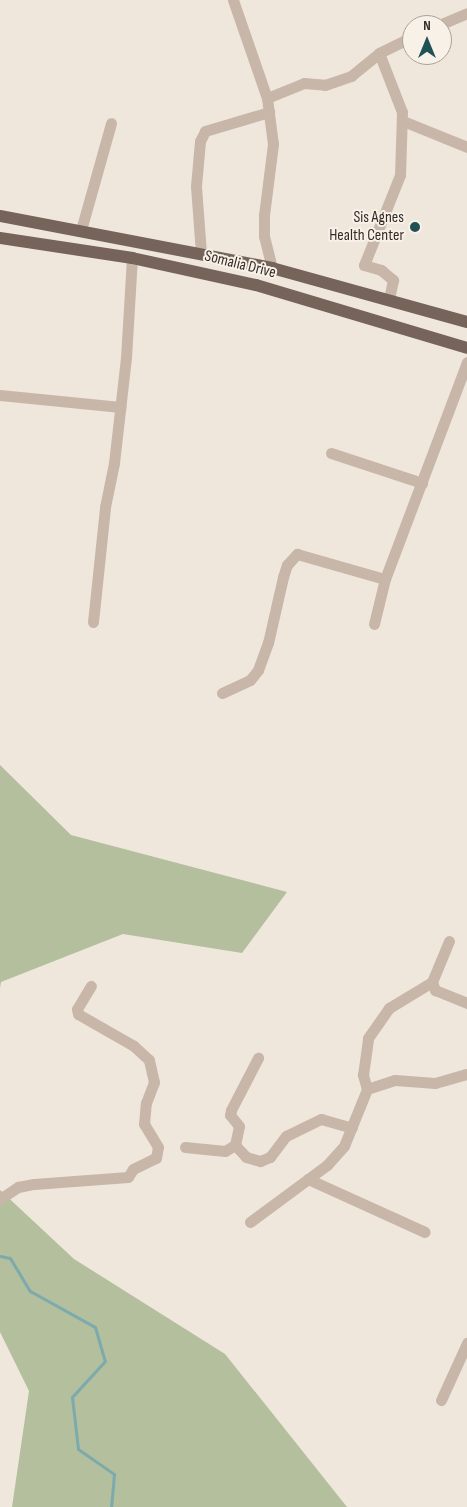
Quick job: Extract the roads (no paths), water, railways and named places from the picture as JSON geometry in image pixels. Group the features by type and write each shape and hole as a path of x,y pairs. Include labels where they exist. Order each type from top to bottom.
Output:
{"main road":[{"name":"Somalia Drive","path":"0,216 272,268 467,322"},
{"name":"Somalia Drive","path":"0,238 132,258 256,285 467,348"}],"street":[{"path":"233,0 267,98 273,144 264,215 264,236 272,268"},
{"path":"452,19 467,13"},
{"path":"267,98 304,83 325,85 351,76 379,54 402,42"},
{"path":"379,54 403,122 400,175 391,202 364,260 367,268 382,270 393,280 389,299"},
{"path":"201,253 196,186 200,141 205,131 269,112"},
{"path":"403,122 467,147"},
{"path":"81,230 111,124"},
{"path":"93,622 131,305 132,258"},
{"path":"374,624 385,579 467,362"},
{"path":"0,395 120,407"},
{"path":"331,453 422,483"},
{"path":"222,693 250,680 258,670 268,643 287,565 297,554 385,579"},
{"path":"250,1222 308,1179 344,1146 367,1089 363,1075 368,1038 389,1008 432,982 449,941"},
{"path":"432,982 435,990 467,1003"},
{"path":"0,1199 18,1187 34,1184 128,1176 133,1169 156,1158 158,1147 144,1124 146,1103 154,1082 148,1060 134,1046 78,1014 77,1009 91,986"},
{"path":"185,1147 225,1151 235,1145 239,1126 230,1115 231,1110 258,1058"},
{"path":"367,1089 395,1080 435,1083 467,1074"},
{"path":"235,1145 246,1157 260,1161 270,1157 286,1136 321,1119 352,1128"},
{"path":"308,1179 425,1232"},
{"path":"441,1400 467,1343"}],"waterway":[{"path":"0,1256 10,1258 30,1291 95,1327 105,1361 72,1397 78,1449 114,1474 111,1507"}],"place":[{"name":"Sis Agnes Health Center","path":"415,227"}]}
